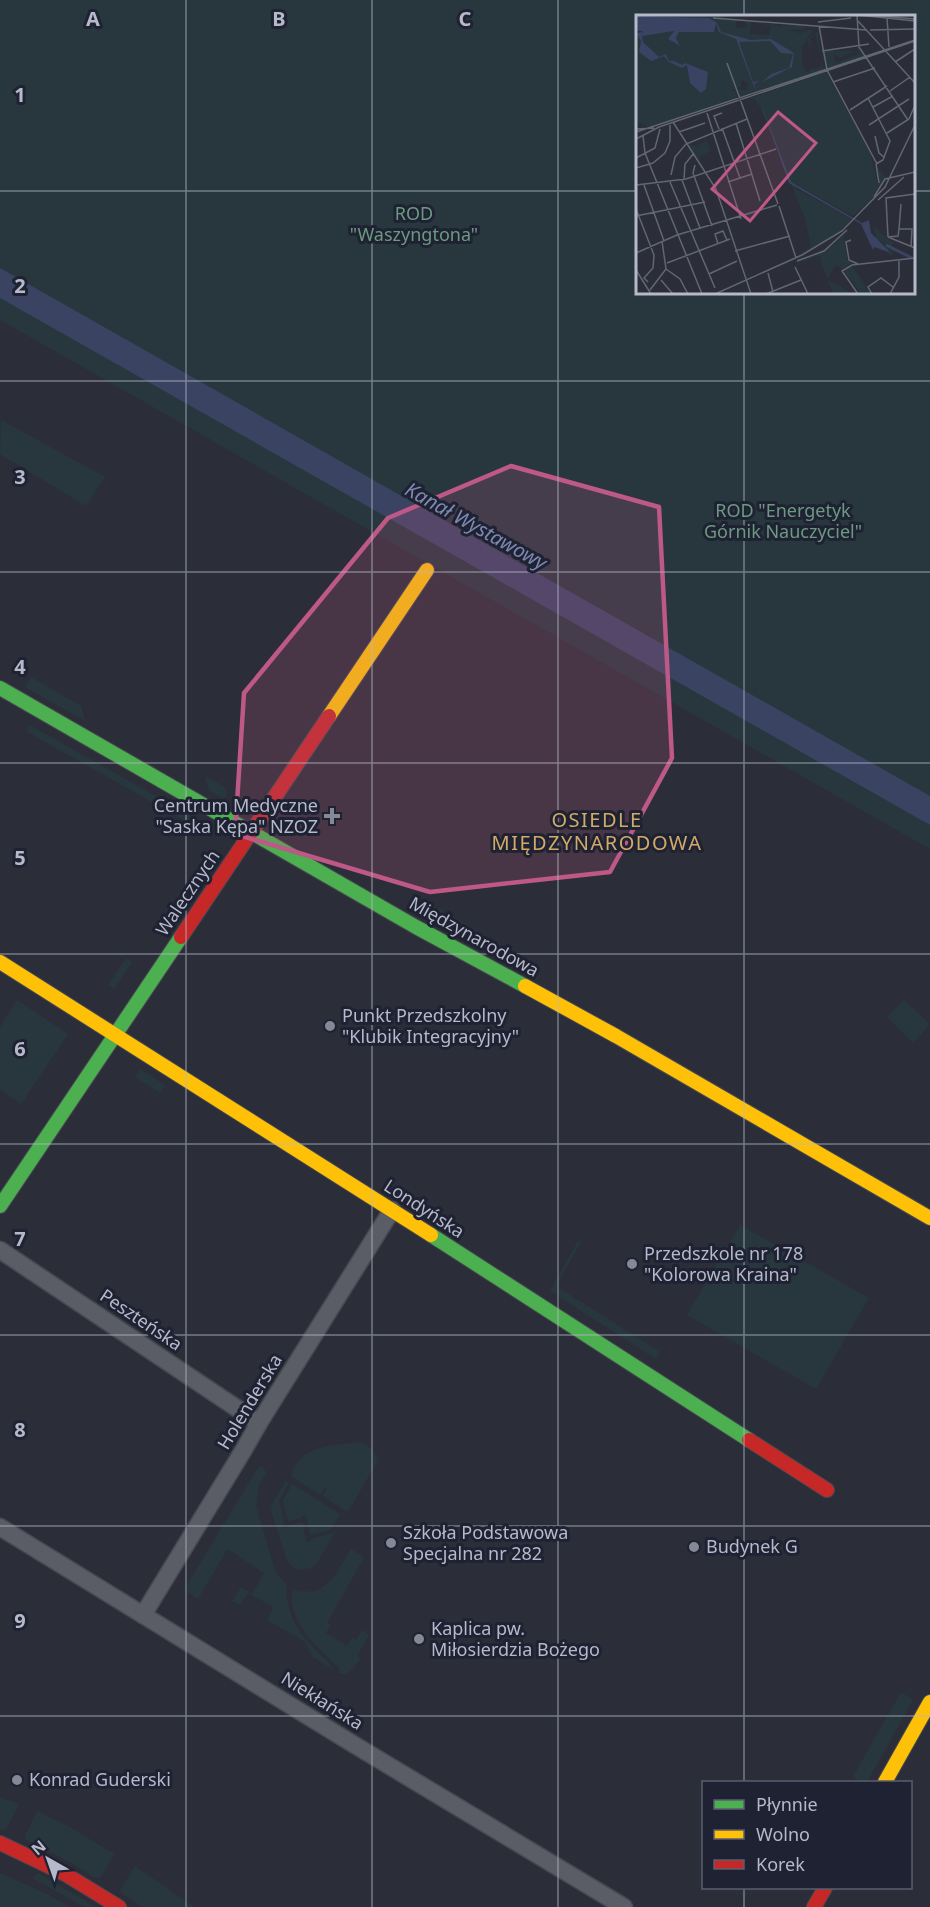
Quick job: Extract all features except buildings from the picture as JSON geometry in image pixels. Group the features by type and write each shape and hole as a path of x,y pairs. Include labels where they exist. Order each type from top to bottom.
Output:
{"street":[{"name":"Walecznych","path":"0,1206 427,570"},
{"name":"Międzynarodowa","path":"0,688 416,927 622,1039 930,1218"},
{"name":"Londyńska","path":"0,962 392,1210 827,1490"},
{"name":"Holenderska","path":"143,1615 392,1210"},
{"name":"Peszteńska","path":"0,1250 259,1423"},
{"name":"Niekłańska","path":"0,1527 624,1907"},
{"path":"886,1781 930,1702"},
{"path":"0,1843 65,1874 119,1907"},
{"path":"814,1907 824,1889"}],"highlighted area":[{"path":"511,466 659,507 672,758 610,872 430,892 235,834 244,693 388,518"}],"green space":[{"name":"ROD \"Waszyngtona\"","path":"0,0 930,0 930,849 0,320"},
{"path":"1,420 105,477 86,506 0,454"},
{"path":"31,677 81,706 85,721 25,687"},
{"path":"30,725 207,825 203,831 26,731"},
{"path":"205,776 225,787 227,793 224,799 209,791"},
{"path":"439,908 517,954 519,967 433,919"},
{"path":"126,958 132,962 114,989 108,985"},
{"path":"17,1000 68,1034 21,1104 0,1089 0,1027"},
{"path":"904,1000 930,1024 913,1043 887,1017"},
{"path":"140,1069 165,1085 160,1093 135,1077"},
{"path":"740,1225 869,1298 816,1389 687,1315"},
{"path":"578,1241 581,1242 556,1286 660,1352 656,1359 550,1291"},
{"path":"359,1442 371,1449 377,1462 349,1510 346,1511 323,1496 327,1489 325,1488 320,1495 291,1476 301,1458 309,1453 328,1446"},
{"path":"259,1466 264,1468 266,1473 259,1485 256,1506 275,1570 286,1583 290,1611 301,1633 334,1670 313,1657 305,1642 267,1620 273,1607 248,1593 240,1605 232,1601 241,1587 252,1594 264,1573 231,1551 227,1550 198,1599 184,1590"},
{"path":"286,1481 289,1483 279,1500 284,1529 289,1525 303,1522 306,1542 311,1541 310,1539 333,1533 344,1517 317,1563 301,1570 294,1568 287,1561 271,1510 272,1504"},
{"path":"292,1484 340,1514 331,1530 310,1535 306,1515 288,1521 283,1500"},
{"path":"351,1549 364,1557 327,1623 330,1625 326,1633 347,1646 352,1638 356,1640 362,1630 369,1635 357,1656 360,1658 356,1665 352,1670 343,1674 339,1673 340,1669 300,1626 291,1596 295,1590 307,1592 316,1590 330,1582"},
{"path":"901,1692 913,1700 868,1781 853,1777"},
{"path":"0,1798 19,1804 7,1828 3,1830 0,1829"},
{"path":"37,1811 70,1827 114,1854 101,1877 95,1878 26,1840 25,1836"},
{"path":"135,1866 194,1907 142,1907 121,1893 121,1889"},
{"path":"0,1873 47,1894 70,1907 0,1907"},
{"path":"38,1873 96,1907 84,1907 32,1878"}],"water":[{"path":"0,268 930,796 930,825 0,298"}],"traffic: fast":[{"path":"0,688 416,927 525,986"},
{"path":"0,1206 181,937"},
{"path":"431,1235 749,1440"}],"traffic: slow":[{"path":"329,716 427,570"},
{"path":"0,962 431,1235"},
{"path":"525,986 616,1036 930,1218"},
{"path":"886,1781 930,1702"}],"traffic: jam":[{"path":"181,937 329,716"},
{"path":"749,1440 827,1490"},
{"path":"0,1843 65,1874 119,1907"},
{"path":"814,1907 824,1889"}],"place":[{"name":"Centrum Medyczne \"Saska Kępa\" NZOZ","path":"332,816"},
{"name":"Punkt Przedszkolny \"Klubik Integracyjny\"","path":"330,1026"},
{"name":"Przedszkole nr 178 \"Kolorowa Kraina\"","path":"632,1264"},
{"name":"Szkoła Podstawowa Specjalna nr 282","path":"391,1543"},
{"name":"Budynek G","path":"694,1547"},
{"name":"Kaplica pw. Miłosierdzia Bożego","path":"419,1639"},
{"name":"Konrad Guderski","path":"17,1780"}],"district":[{"name":"OSIEDLE MIĘDZYNARODOWA","path":"597,832"}],"park label":[{"name":"ROD \"Energetyk Górnik Nauczyciel\"","path":"783,521"}],"water label":[{"name":"Kanał Wystawowy","path":"476,526"}]}
